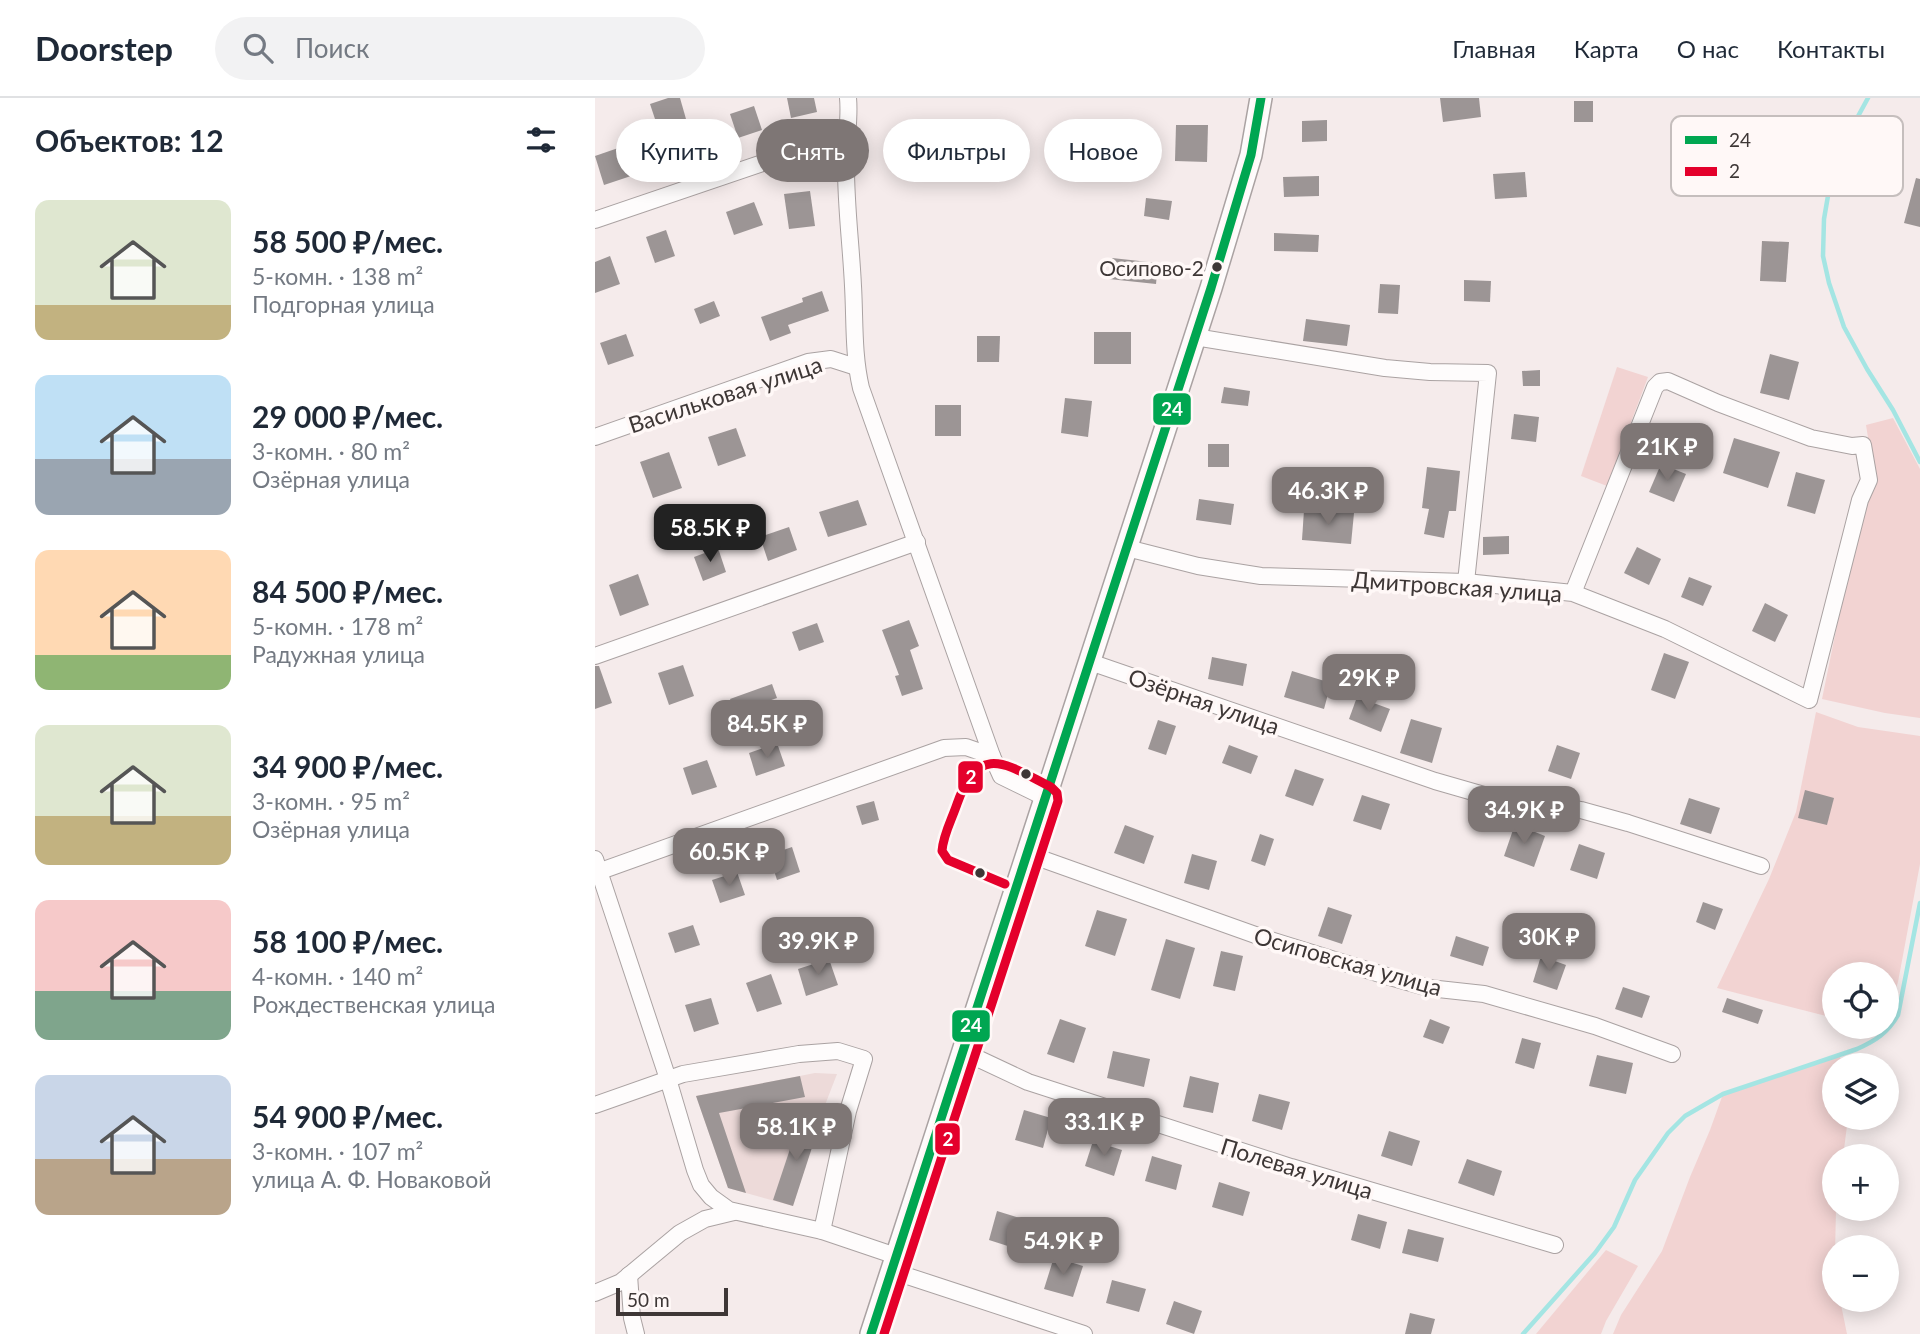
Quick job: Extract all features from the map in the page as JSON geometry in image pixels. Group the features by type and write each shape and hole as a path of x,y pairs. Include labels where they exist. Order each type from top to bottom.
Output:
{"main road":[{"path":"871,1334 1211,288 1251,155 1261,98"}],"street":[{"path":"848,98 850,119"},
{"path":"595,220 756,165"},
{"path":"847,182 856,367 861,388 1001,776 1046,798"},
{"path":"1195,337 1385,368 1488,373 1466,582"},
{"name":"Васильковая улица","path":"595,437 808,362 831,359 856,367"},
{"name":"Дмитровская улица","path":"1127,548 1198,566 1261,576 1466,582 1573,593 1665,629 1809,700 1860,500 1869,480 1863,445 1852,446 1811,438 1718,404 1677,384 1660,382 1655,387 1573,593"},
{"path":"595,656 917,542"},
{"name":"Озёрная улица","path":"1090,662 1436,781 1509,802 1581,810 1761,866"},
{"path":"992,756 966,747 944,748 597,868 668,1079 695,1170 701,1185 719,1204 734,1212 822,1231 894,1264 1084,1334"},
{"name":"Осиповская улица","path":"1028,854 1261,937 1383,975 1429,988 1484,994 1595,1026 1672,1054"},
{"path":"595,1105 683,1074 799,1054 838,1051 864,1059 848,1111 822,1231"},
{"name":"Полевая улица","path":"963,1051 1028,1082 1291,1167 1555,1245"},
{"path":"595,1293 621,1282 680,1233 705,1219 734,1212"},
{"path":"629,1275 636,1334"}],"shaded area":[{"path":"1617,367 1648,377 1607,486 1581,476"},
{"path":"1893,418 1920,469 1920,718 1822,699 1840,611 1865,509 1875,481 1866,425"},
{"path":"1816,712 1858,727 1920,736 1920,864 1899,977 1899,962 1822,962 1822,1015 1717,988 1769,879 1796,812"},
{"path":"1822,1061 1822,1130 1846,1130 1845,1144 1822,1144 1822,1221 1836,1221 1835,1235 1822,1235 1822,1312 1842,1312 1847,1334 1613,1334 1621,1315 1662,1251 1723,1094"},
{"path":"815,1073 837,1074 793,1206 728,1188 696,1096"},
{"path":"1606,1250 1638,1266 1601,1334 1536,1334"}],"building":[{"path":"668,98 680,98 686,119 655,119 650,104"},
{"path":"787,98 814,98 817,112 791,118"},
{"path":"1440,98 1479,98 1481,117 1443,122"},
{"path":"1574,101 1593,101 1593,122 1574,122"},
{"path":"754,106 758,119 756,119 756,132 742,137 742,119 732,119 730,114"},
{"path":"1327,120 1327,141 1302,142 1302,121"},
{"path":"1176,125 1208,125 1207,162 1175,161"},
{"path":"616,149 616,181 604,185 595,156"},
{"path":"1525,172 1527,197 1495,199 1493,174"},
{"path":"1319,176 1319,196 1284,197 1283,177"},
{"path":"1916,178 1920,179 1920,227 1904,223"},
{"path":"810,191 815,226 789,229 784,194"},
{"path":"1146,198 1172,201 1169,220 1144,216"},
{"path":"754,202 763,225 734,235 726,212"},
{"path":"666,230 675,256 655,263 646,237"},
{"path":"1274,233 1319,235 1318,252 1274,251"},
{"path":"1762,241 1789,242 1786,282 1760,281"},
{"path":"610,256 620,284 595,293 595,262"},
{"path":"1112,258 1158,263 1156,284 1109,279"},
{"path":"1464,280 1491,281 1490,302 1464,301"},
{"path":"1380,284 1400,285 1398,314 1378,313"},
{"path":"822,291 829,311 788,325 791,333 770,341 761,317 803,302 802,298"},
{"path":"714,301 720,316 700,324 694,309"},
{"path":"1306,319 1350,325 1347,346 1303,341"},
{"path":"1094,332 1131,332 1131,364 1094,364"},
{"path":"626,334 634,356 608,365 600,343"},
{"path":"977,336 1000,336 999,362 977,362"},
{"path":"1770,354 1799,362 1789,400 1760,393"},
{"path":"1540,370 1540,386 1523,386 1522,371"},
{"path":"1224,387 1250,391 1248,406 1221,403"},
{"path":"1065,398 1092,401 1088,437 1061,433"},
{"path":"935,405 961,405 961,436 935,436"},
{"path":"1514,414 1539,417 1536,442 1511,439"},
{"path":"736,428 746,456 718,466 708,437"},
{"path":"1734,438 1780,452 1768,488 1723,473"},
{"path":"1208,444 1229,444 1229,467 1208,467"},
{"path":"669,452 682,488 653,498 640,462"},
{"path":"1661,464 1686,474 1674,502 1649,492"},
{"path":"1427,467 1460,471 1456,511 1449,511 1444,538 1424,534 1429,509 1422,508"},
{"path":"1796,472 1825,480 1815,514 1787,506"},
{"path":"1199,499 1234,504 1231,525 1196,520"},
{"path":"858,500 867,525 828,537 819,512"},
{"path":"1304,510 1354,513 1351,544 1302,540"},
{"path":"789,527 797,550 768,561 760,537"},
{"path":"1509,536 1509,554 1483,555 1483,537"},
{"path":"1637,547 1661,559 1649,585 1624,573"},
{"path":"718,548 726,572 703,581 694,557"},
{"path":"638,574 649,605 620,616 609,585"},
{"path":"1689,577 1712,586 1703,606 1681,597"},
{"path":"1765,603 1788,615 1775,642 1752,631"},
{"path":"909,620 919,646 910,650 923,689 902,696 895,676 899,675 882,630"},
{"path":"817,623 824,642 799,651 792,632"},
{"path":"1664,653 1689,662 1675,699 1651,690"},
{"path":"1212,657 1247,664 1243,686 1208,679"},
{"path":"683,665 694,696 669,705 658,673"},
{"path":"595,666 599,666 612,703 595,709"},
{"path":"1292,671 1331,683 1324,709 1284,697"},
{"path":"772,684 777,698 735,713 730,699"},
{"path":"1357,697 1390,709 1381,732 1349,719"},
{"path":"1411,719 1442,728 1432,763 1400,753"},
{"path":"1158,720 1176,726 1166,755 1148,749"},
{"path":"777,743 785,766 756,776 749,753"},
{"path":"1229,745 1258,756 1251,774 1222,763"},
{"path":"1557,745 1580,753 1571,779 1548,771"},
{"path":"707,760 717,787 692,795 683,768"},
{"path":"1295,769 1324,779 1313,806 1285,796"},
{"path":"1805,790 1834,798 1827,825 1798,818"},
{"path":"1362,795 1390,804 1381,830 1353,821"},
{"path":"1689,798 1720,808 1711,834 1680,824"},
{"path":"874,801 879,820 862,825 856,806"},
{"path":"1515,824 1545,836 1534,867 1504,856"},
{"path":"1125,825 1154,836 1144,864 1114,853"},
{"path":"1260,834 1274,839 1265,866 1251,861"},
{"path":"1579,844 1605,853 1597,879 1570,870"},
{"path":"792,847 800,872 777,880 769,855"},
{"path":"1192,854 1217,861 1209,890 1184,883"},
{"path":"737,872 745,895 720,903 712,880"},
{"path":"1703,902 1723,909 1715,930 1696,922"},
{"path":"1328,907 1352,915 1342,944 1318,936"},
{"path":"1097,910 1127,919 1115,956 1085,946"},
{"path":"693,925 700,945 675,953 668,933"},
{"path":"1456,936 1489,947 1483,966 1450,956"},
{"path":"1166,939 1195,948 1180,999 1151,990"},
{"path":"1221,951 1243,956 1235,991 1213,986"},
{"path":"1541,956 1566,965 1557,990 1533,982"},
{"path":"829,959 838,985 806,996 798,969"},
{"path":"771,974 782,1004 757,1012 746,983"},
{"path":"1623,987 1650,996 1642,1018 1615,1009"},
{"path":"711,998 719,1024 694,1032 685,1005"},
{"path":"1727,998 1763,1010 1758,1024 1722,1012"},
{"path":"1060,1019 1086,1028 1074,1063 1047,1054"},
{"path":"1430,1019 1450,1027 1443,1044 1423,1037"},
{"path":"1522,1038 1541,1043 1534,1069 1515,1063"},
{"path":"1113,1051 1150,1059 1144,1087 1107,1078"},
{"path":"1597,1055 1633,1063 1626,1094 1589,1086"},
{"path":"800,1076 805,1097 719,1113 746,1193 728,1188 696,1096"},
{"path":"1190,1076 1219,1083 1213,1113 1183,1107"},
{"path":"1259,1094 1290,1102 1282,1130 1252,1121"},
{"path":"1024,1110 1051,1118 1043,1148 1015,1140"},
{"path":"800,1119 819,1126 793,1206 773,1200"},
{"path":"1389,1131 1420,1141 1412,1166 1381,1156"},
{"path":"1093,1141 1122,1150 1114,1176 1085,1166"},
{"path":"1152,1156 1182,1165 1176,1190 1145,1181"},
{"path":"1467,1159 1502,1171 1494,1196 1458,1183"},
{"path":"1219,1182 1250,1192 1243,1216 1212,1207"},
{"path":"997,1211 1023,1219 1014,1248 989,1240"},
{"path":"1358,1214 1387,1222 1380,1249 1351,1240"},
{"path":"1408,1229 1444,1238 1438,1262 1402,1253"},
{"path":"1054,1257 1083,1266 1073,1297 1044,1289"},
{"path":"1112,1280 1146,1289 1139,1312 1106,1303"},
{"path":"1174,1301 1202,1311 1194,1334 1166,1324"},
{"path":"1410,1313 1435,1319 1431,1334 1405,1334"}],"waterway":[{"path":"1858,116 1868,98"},
{"path":"1828,196 1823,256 1844,327 1920,462"},
{"path":"1523,1334 1595,1253 1614,1227 1635,1180 1668,1133 1685,1116 1723,1094 1857,1049 1890,1027 1898,1015 1920,903"}],"transit line":[{"name":"24","path":"871,1334 1211,288 1251,155 1261,98"},
{"name":"2","path":"884,1334 1058,801 1057,793 1051,787 1021,772 1008,766 985,765 975,772 966,784 946,833 942,851 948,860 1005,884"}],"place":[{"name":"Осипово-2","path":"1217,267"}]}
